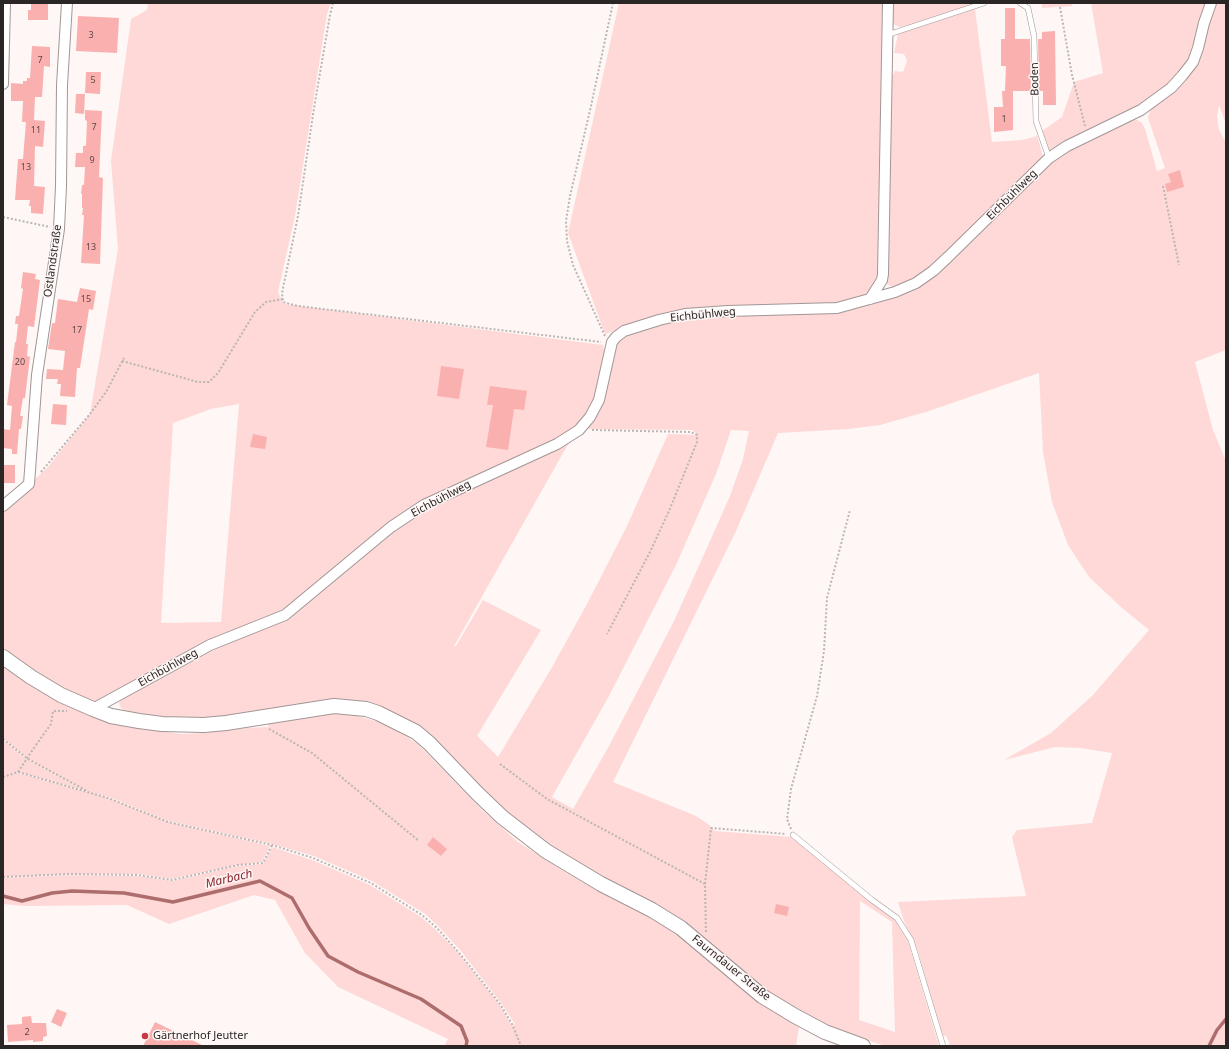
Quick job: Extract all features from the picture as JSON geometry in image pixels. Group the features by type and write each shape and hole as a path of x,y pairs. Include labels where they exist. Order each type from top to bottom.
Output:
{"street":[{"path":"3,84 5,3"},
{"name":"Ostlandstraße","path":"29,484 37,375 59,229 62,85 67,3"},
{"path":"870,299 882,280 883,274 888,3"},
{"name":"Eichbühlweg","path":"93,709 210,645 285,614 391,527 424,505 556,444 580,430 590,417 599,400 612,342 624,331 659,320 686,314 728,310 837,308 895,292 916,283 933,271 1049,158 1066,146 1141,110 1171,88 1193,62 1211,3"},
{"path":"3,506 29,484"},
{"name":"Faurndauer Straße","path":"3,657 60,695 93,709 111,716 162,724 204,725 226,723 334,706 366,709 378,713 416,732 429,743 477,794 502,817 546,851 601,884 652,910 681,928 762,996 825,1032 863,1046"}],"lane":[{"path":"887,35 984,3"},
{"name":"Boden","path":"1020,3 1028,8 1034,36 1036,121 1049,158"},
{"path":"793,835 872,900 897,918 910,940 943,1046"}],"path":[{"path":"333,3 314,108 298,216 282,293 283,302 298,306 612,342"},
{"path":"612,342 603,335 573,265 567,241 566,221 570,196 613,3"},
{"path":"1060,7 1072,75 1088,135"},
{"path":"1163,186 1179,264"},
{"path":"3,217 59,229"},
{"path":"122,361 198,382 209,382 218,374 255,312 266,302 283,299"},
{"path":"29,484 48,465 90,414 106,392 124,358"},
{"path":"580,430 691,432 697,435 697,442 669,510 650,552 607,634"},
{"path":"706,949 705,884 711,828 793,835 787,819 791,789 817,696 824,651 827,598 850,510"},
{"path":"18,772 51,724 53,711 73,711"},
{"path":"252,720 312,753 419,841"},
{"path":"3,739 28,759 90,793"},
{"path":"500,764 547,799 705,884"},
{"path":"3,777 18,772 108,798 168,822 272,845 312,858 371,883 422,915 437,928 500,1004 512,1024 521,1046"},
{"path":"3,877 69,874 137,875 172,880 238,865 263,863 272,845"}],"shaded area":[{"path":"148,3 331,3 327,14 295,216 278,292 283,303 603,345 605,355 596,400 579,427 555,441 424,501 284,611 93,706 38,675 3,650 3,512 34,486 35,479 48,467 90,414 118,249 111,161 131,19 147,10","holes":["239,404 221,622 161,623 173,423 211,409"]},
{"path":"619,3 884,3 879,277 872,293 845,304 646,320 605,334 568,233"},
{"path":"890,3 974,4 900,27 890,23"},
{"path":"1042,3 1072,3 1072,6 1042,8"},
{"path":"1091,3 1207,3 1193,54 1183,73 1143,104 1050,154 1042,131 1062,117 1074,82 1103,73"},
{"path":"1214,3 1226,3 1226,124 1219,105 1217,117 1219,130 1226,142 1226,350 1195,362 1213,430 1226,461 1226,1046 949,1046 946,1036 941,1035 918,951 904,921 898,902 1026,896 1012,837 1017,830 1092,823 1112,753 1080,748 1055,747 1004,760 1051,733 1093,695 1149,630 1121,607 1089,577 1068,545 1052,502 1043,452 1039,373 929,411 880,425 849,429 778,433 736,531 613,782 696,816 715,831 792,837 895,920 908,941 939,1046 886,1046 829,1027 786,1005 555,851 524,827 483,791 433,739 366,704 352,701 332,701 232,718 160,718 128,713 121,708 119,703 122,698 222,646 287,617 392,532 426,508 571,439 454,646 456,646 483,600 541,630 477,736 498,757 551,669 587,604 627,526 668,434 698,435 692,430 585,429 616,346 620,340 627,335 686,317 782,313 911,290 1048,165 1069,149 1129,118 1142,123 1157,171 1165,168 1148,118 1150,110 1182,81","holes":["731,430 749,431 743,459 730,496 674,621 609,746 573,809 552,797 609,696 676,565 716,474","860,901 892,922 895,1032 859,1020"]},
{"path":"975,9 992,142 1022,140 1037,135 1043,157 981,221 919,278 894,288 887,284 886,281 890,81 895,71 903,72 907,61 904,54 894,53 898,34"},
{"path":"3,664 159,731 181,734 269,727 268,723 327,713 352,714 388,725 418,744 483,811 518,842 594,889 629,904 656,919 685,939 757,1000 799,1027 796,1046 444,1046 448,1039 338,987 305,953 275,900 254,895 169,924 127,905 26,906 3,904 3,878 68,875 137,876 172,881 238,866 263,864 272,847 312,860 370,885 421,917 459,954 499,1004 512,1026 515,1024 501,1003 460,950 438,926 425,914 372,881 314,856 272,844 168,821 109,797 91,793 108,798 168,822 270,846 262,862 237,865 171,879 138,874 69,874 3,877 3,740 28,760 86,791 18,772 6,776 18,773 90,793 28,759 3,738"}],"building":[{"path":"31,4 48,4 48,20 28,20 28,10 31,10"},
{"path":"1005,8 1015,8 1015,39 1030,39 1031,91 1013,91 1013,130 994,132 994,107 1003,107 1002,91 1005,91 1006,66 1001,66 1001,39 1005,39"},
{"path":"78,16 119,18 117,53 76,51"},
{"path":"1055,31 1056,105 1043,105 1043,91 1039,91 1038,39 1042,39 1042,32"},
{"path":"32,46 50,47 50,67 44,66 42,97 35,97 34,120 45,121 43,147 35,146 34,186 45,187 43,214 31,213 31,206 29,206 30,200 15,200 18,159 23,159 26,122 22,122 23,101 11,101 11,83 23,84 23,81 27,81 27,78 30,78"},
{"path":"86,72 101,72 100,94 85,93"},
{"path":"76,94 85,94 84,114 75,113"},
{"path":"85,110 102,111 99,177 103,178 100,264 81,263 84,215 82,215 83,208 81,194 82,185 84,185 85,167 75,167 76,153 83,153 83,146 86,146 87,121 85,120"},
{"path":"1180,170 1184,187 1167,192 1165,184 1171,182 1168,174"},
{"path":"23,272 36,274 35,279 40,280 34,327 28,326 26,344 28,344 27,356 30,357 25,398 23,398 20,416 23,416 21,429 19,429 17,454 12,454 12,449 3,448 3,429 10,430 12,406 7,405 18,324 15,324 16,316 19,316 23,289 21,288"},
{"path":"80,288 96,291 93,310 89,309 80,368 77,368 75,397 60,396 61,384 57,384 58,379 46,379 47,369 63,370 65,351 48,349 52,323 55,323 58,299 77,302"},
{"path":"441,366 464,369 459,399 437,396"},
{"path":"490,386 527,391 524,410 514,409 508,450 486,447 493,405 487,405"},
{"path":"53,404 67,405 66,425 51,424"},
{"path":"253,434 267,437 265,449 250,447"},
{"path":"3,465 15,465 15,483 3,483"},
{"path":"433,837 447,849 441,856 427,845"},
{"path":"776,904 789,907 787,916 774,913"},
{"path":"57,1009 67,1013 61,1027 51,1022"},
{"path":"31,1016 32,1023 46,1023 47,1036 43,1037 43,1041 33,1042 33,1040 8,1042 7,1025 22,1024 22,1017"},
{"path":"155,1022 204,1046 143,1046"}],"waterway":[{"name":"Marbach","path":"3,896 22,901 52,893 72,891 124,893 173,902 260,881 292,898 309,928 328,956 358,972 421,999 461,1026 467,1041 466,1046"},
{"path":"1209,1046 1217,1030 1226,1019"}],"place":[{"name":"Gärtnerhof Jeutter","path":"145,1036"}]}
